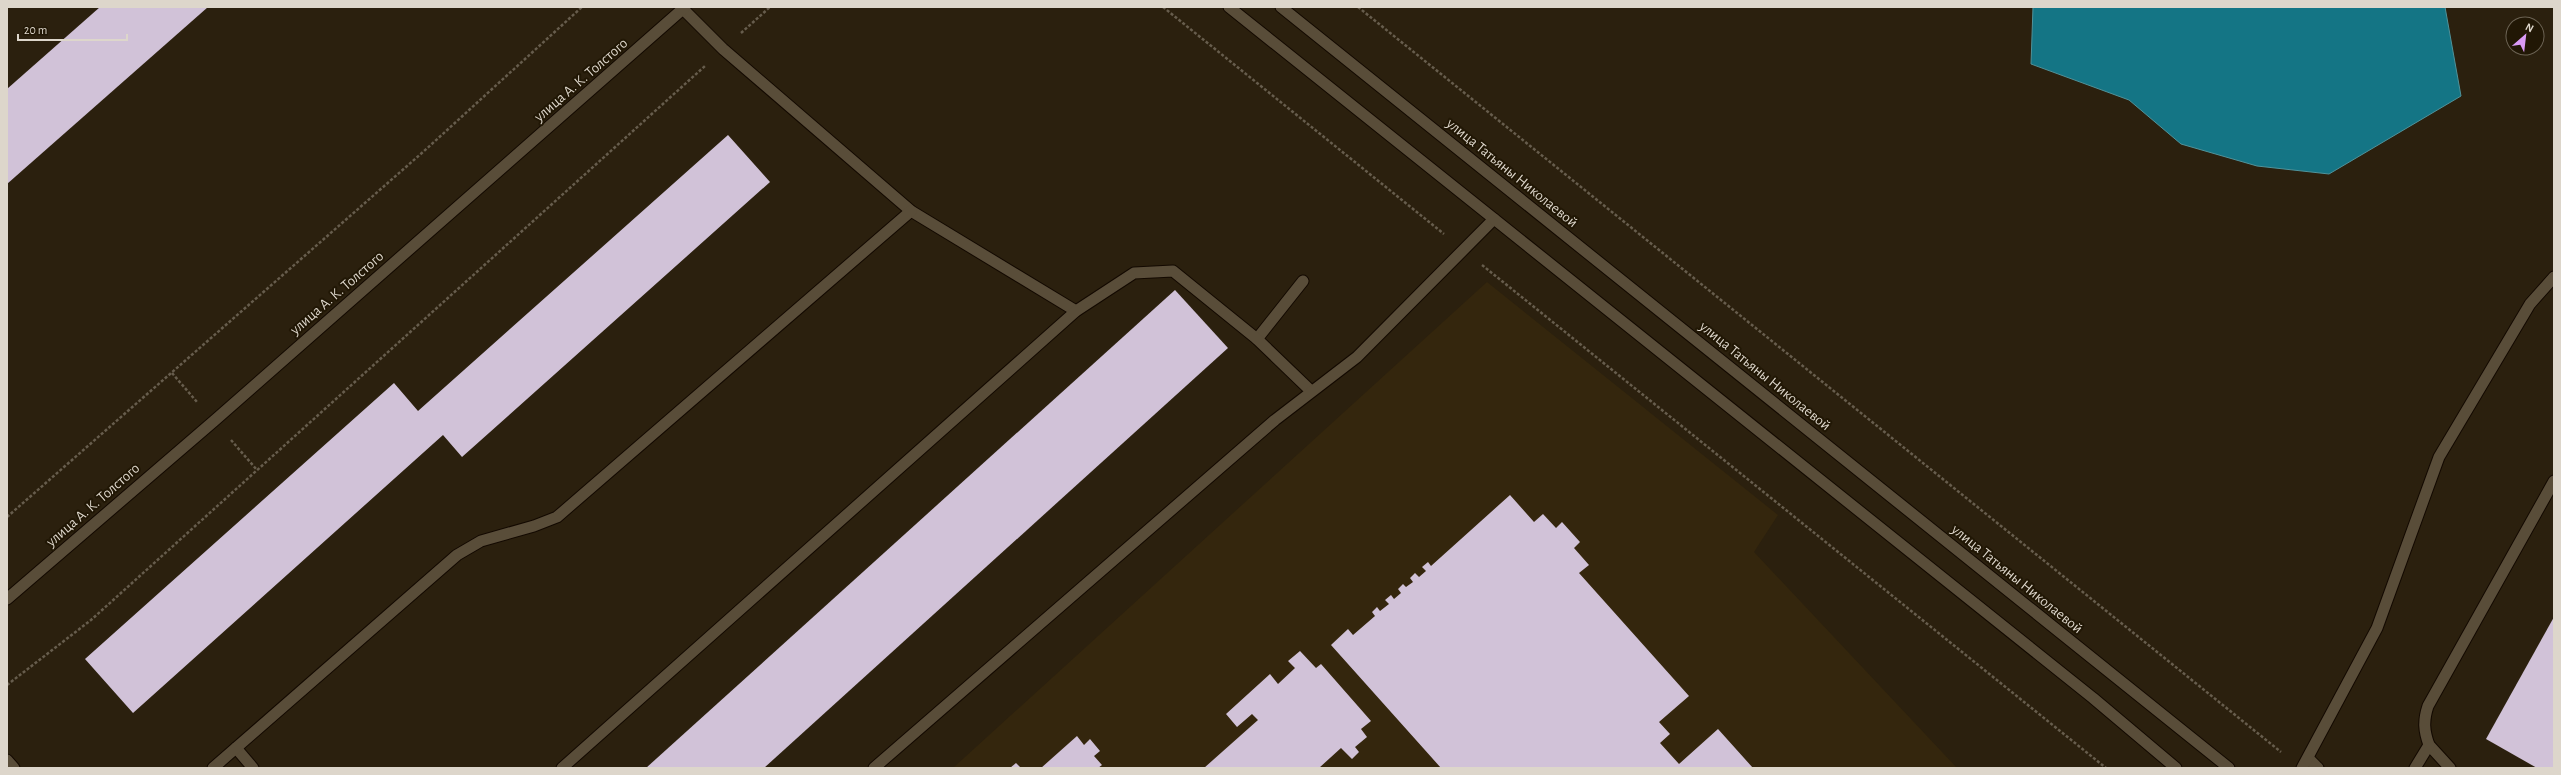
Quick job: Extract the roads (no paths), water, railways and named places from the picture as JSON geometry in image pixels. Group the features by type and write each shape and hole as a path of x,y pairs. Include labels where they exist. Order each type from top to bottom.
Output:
{"street":[{"path":"1229,7 2093,698 2176,768"},
{"name":"улица Татьяны Николаевой","path":"1281,7 2229,768"},
{"path":"684,8 723,49 911,210 1076,312"},
{"name":"улица А. К. Толстого","path":"7,599 214,421 684,8"},
{"path":"213,768 457,555 481,541 557,517 911,210"},
{"path":"874,768 1275,420 1357,357 1494,219"},
{"path":"562,768 1076,312 1134,273 1173,271 1257,339 1311,391"},
{"path":"2318,768 2306,764 2377,628 2439,457 2530,304 2554,277"},
{"path":"1257,339 1303,281"},
{"path":"2450,768 2429,745 2424,732 2424,719 2428,706 2553,484"},
{"path":"2415,768 2429,745"},
{"path":"236,748 253,768"},
{"path":"7,760 14,768"}],"water":[{"path":"2033,7 2445,7 2461,96 2329,174 2257,166 2181,144 2129,100 2031,64"}]}
